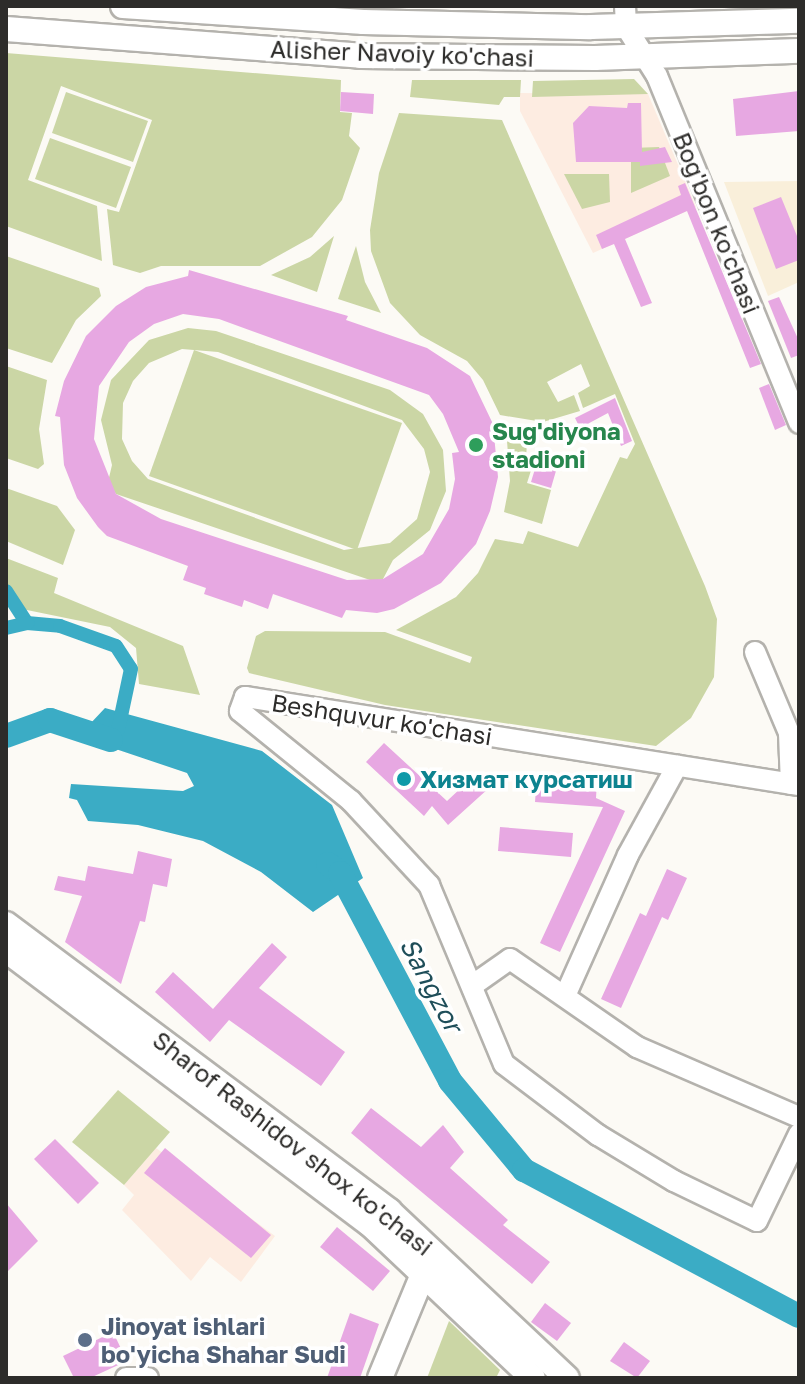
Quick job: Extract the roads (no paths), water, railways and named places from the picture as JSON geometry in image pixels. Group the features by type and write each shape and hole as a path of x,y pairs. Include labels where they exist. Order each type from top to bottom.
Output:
{"main road":[{"name":"Alisher Navoiy ko'chasi","path":"123,6 363,22 626,16 799,21"},
{"name":"Alisher Navoiy ko'chasi","path":"6,29 361,56 799,51"},
{"name":"Sharof Rashidov shox ko'chasi","path":"6,924 114,1017 317,1170 453,1267 567,1378"},
{"name":"Sharof Rashidov shox ko'chasi","path":"6,950 114,1017"},
{"name":"Sharof Rashidov shox ko'chasi","path":"317,1170 533,1378"},
{"path":"380,1378 424,1272"}],"street":[{"name":"Bog'bon ko'chasi","path":"626,16 642,55 657,76 799,423"},
{"path":"565,996 667,765 795,784 789,733 755,652"},
{"name":"Beshquvur ko'chasi","path":"473,985 510,959 637,1047 798,1117 757,1221 674,1181 598,1135 504,1064 429,885 351,801 240,711 245,697 667,765"},
{"path":"126,1378 148,1378"}],"water":[{"path":"105,708 262,751 332,805 363,878 313,912 261,872 203,841 138,825 88,821 77,800 69,798 71,784 183,791 194,786 187,773 80,737 82,723 89,725"}],"waterway":[{"path":"6,591 27,623 60,626 116,646 131,669 118,730"},
{"path":"6,628 27,623"},
{"name":"Sangzor","path":"6,736 50,720 111,740"},
{"name":"Sangzor","path":"328,864 340,873 450,1081 524,1170 799,1316"}],"place":[{"name":"Sug'diyona stadioni","path":"476,445"},
{"name":"Хизмат курсатиш","path":"404,779"},
{"name":"Jinoyat ishlari bo'yicha Shahar Sudi","path":"85,1340"}]}
